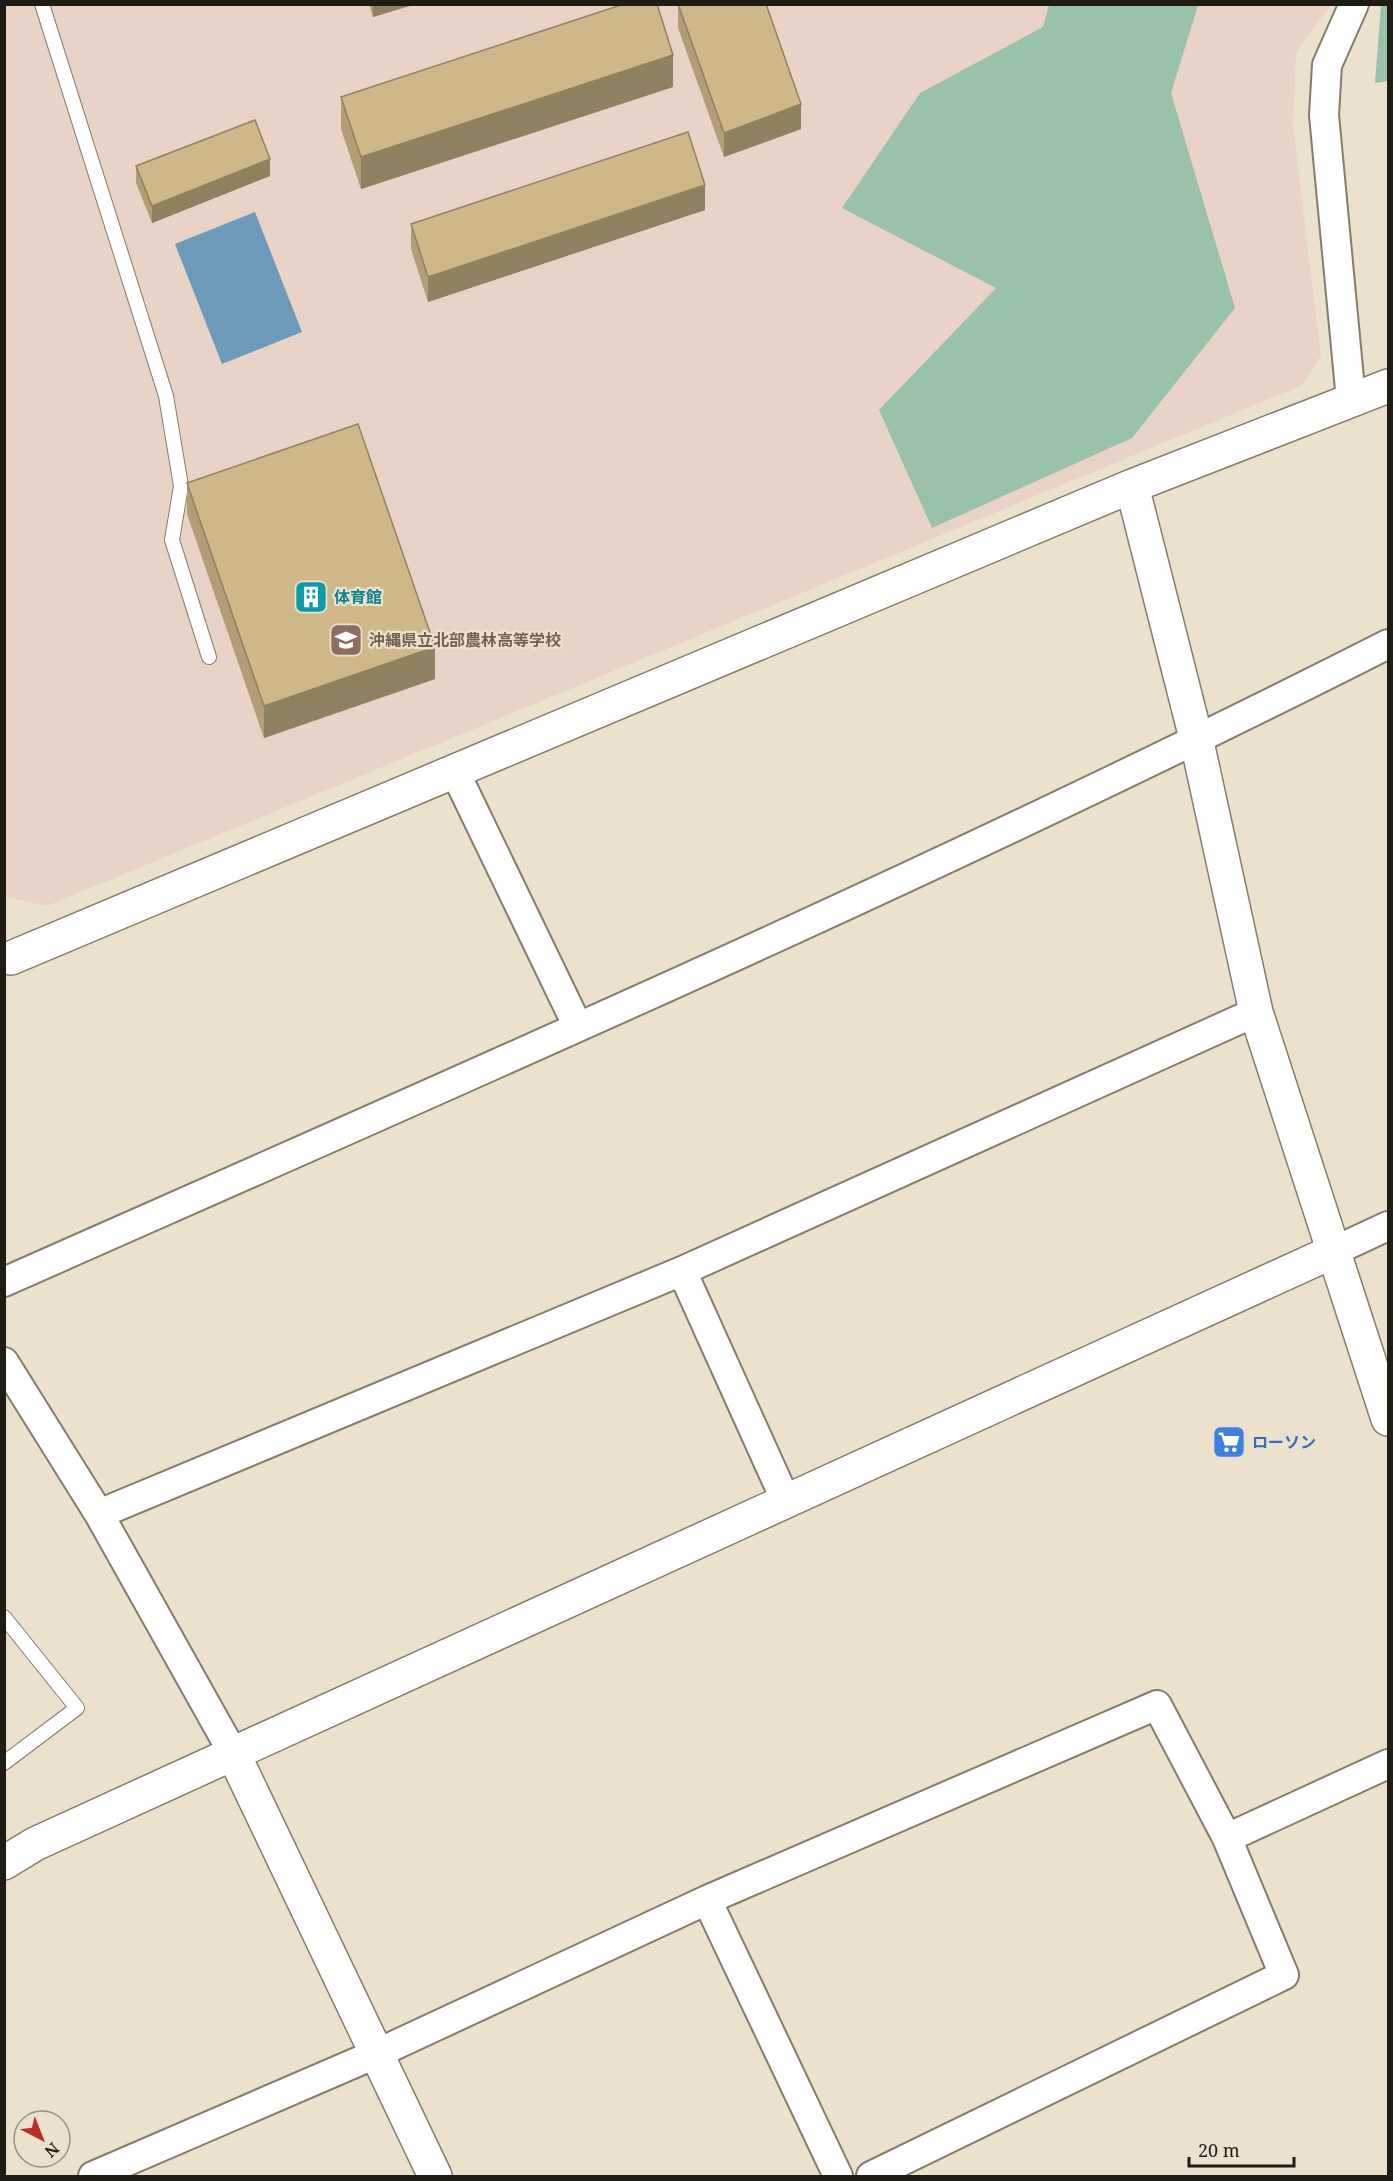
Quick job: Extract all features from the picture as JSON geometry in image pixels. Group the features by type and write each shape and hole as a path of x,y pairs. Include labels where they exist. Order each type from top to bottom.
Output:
{"street":[{"path":"1351,400 1324,115 1327,65 1354,4"},
{"path":"7,958 455,772 1132,486 1389,386"},
{"path":"1132,486 1197,742 1256,1012 1332,1252 1389,1419"},
{"path":"4,1282 578,1028 1197,742 1389,644"},
{"path":"455,772 578,1028"},
{"path":"99,1514 682,1270 1256,1012"},
{"path":"4,1863 35,1844 233,1752 1389,1226"},
{"path":"682,1270 785,1499"},
{"path":"4,1362 99,1514 233,1752 435,2176"},
{"path":"93,2176 378,2053 707,1899 1157,1705 1227,1838 1284,1975 871,2176"},
{"path":"1227,1838 1389,1764"},
{"path":"707,1899 838,2176"}],"lane":[{"path":"42,4 166,396 180,486 172,540 209,657"},
{"path":"4,1617 77,1708 4,1764"}],"shaded area":[{"name":"沖縄県立北部農林高等学校","path":"4,5 1331,5 1296,52 1293,127 1321,355 1303,385 47,906 7,897 4,895"}],"green space":[{"path":"1049,5 1198,5 1171,93 1235,308 1132,438 932,528 879,410 996,288 842,208 920,93 1043,27"},
{"path":"1381,5 1388,5 1388,81 1375,83"}],"water":[{"path":"255,212 302,332 222,364 175,244"}],"building":[{"path":"624,4 657,4 673,55 361,157 341,97"},
{"path":"678,4 766,4 801,104 724,133"},
{"path":"255,120 270,159 152,206 136,166"},
{"path":"688,132 705,185 428,277 411,224"},
{"name":"体育館","path":"358,424 435,647 264,706 187,483"}],"place":[{"name":"体育館","path":"311,597"},
{"name":"沖縄県立北部農林高等学校","path":"346,640"},
{"name":"ローソン","path":"1229,1442"}]}
